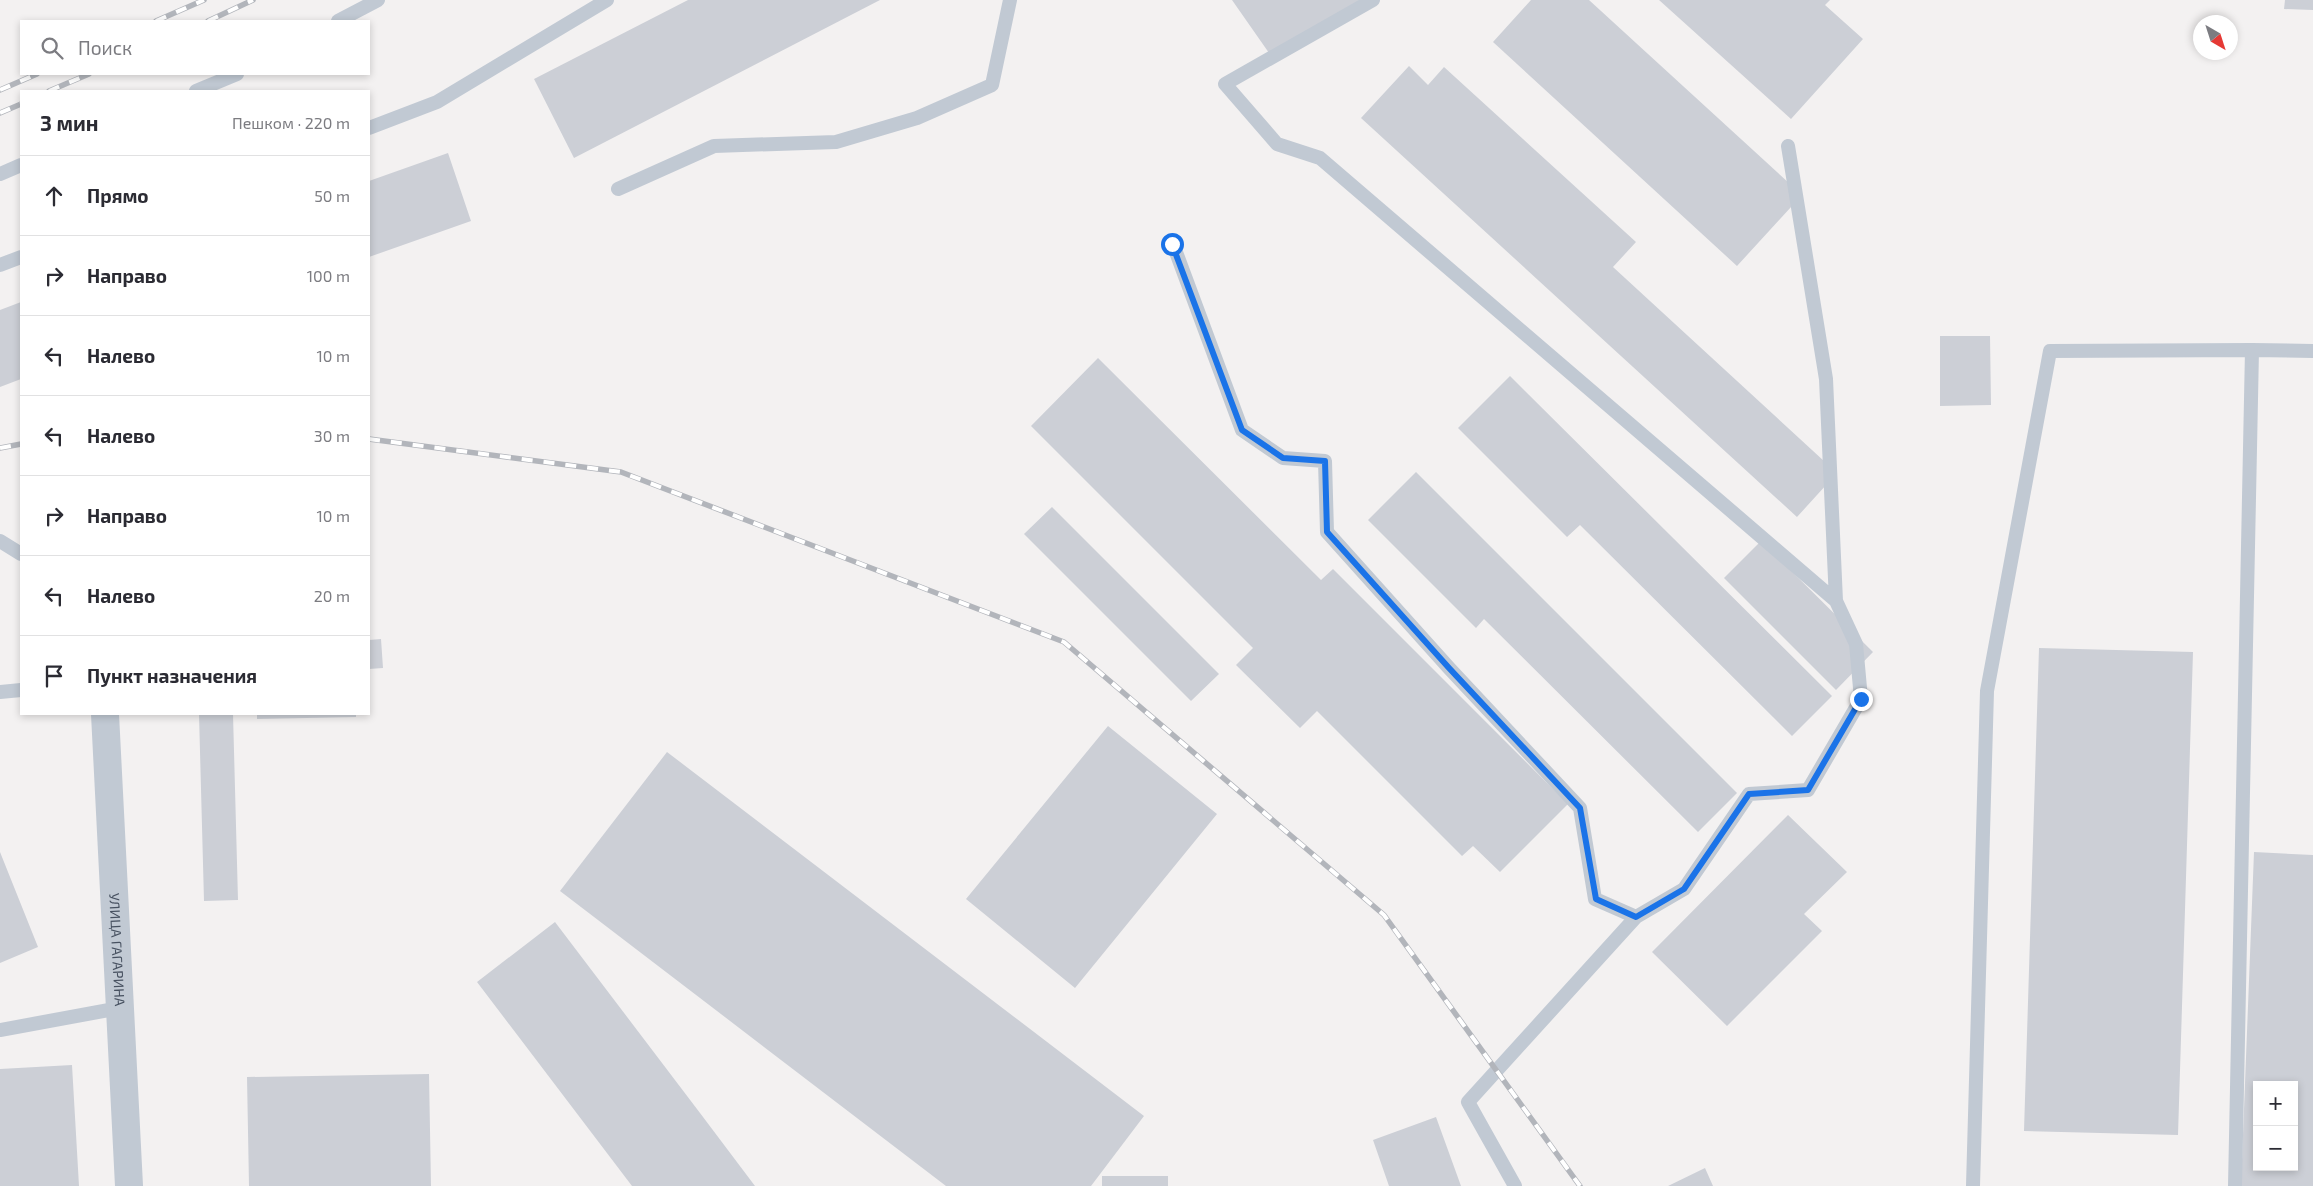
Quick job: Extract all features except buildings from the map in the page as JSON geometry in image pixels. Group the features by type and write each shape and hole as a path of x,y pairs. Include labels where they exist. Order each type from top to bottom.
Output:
{"street":[{"name":"УЛИЦА ГАГАРИНА","path":"105,715 128,1186"}],"lane":[{"path":"340,20 378,0"},
{"path":"370,128 437,102 608,0"},
{"path":"618,189 714,146 836,142 917,118 992,85 1010,0"},
{"path":"1373,0 1225,84 1277,144 1320,158 1836,601"},
{"path":"198,90 235,75"},
{"path":"1515,1186 1468,1102 1636,917 1684,889 1749,794 1808,790 1861,699 1856,644 1836,601 1826,379 1788,146"},
{"path":"0,174 20,165"},
{"path":"1172,244 1242,430 1283,458 1325,461 1327,532 1449,668 1580,808 1596,899 1636,917"},
{"path":"0,265 20,257"},
{"path":"2235,1186 2252,350"},
{"path":"1973,1186 1987,691 2050,351 2313,350"},
{"path":"0,541 20,553"},
{"path":"0,692 20,690"},
{"path":"0,1030 120,1008"}],"railway":[{"path":"158,20 204,0"},
{"path":"210,20 253,0"},
{"path":"0,90 35,75"},
{"path":"51,90 87,75"},
{"path":"0,113 20,104"},
{"path":"370,439 621,472 1064,642 1384,915 1580,1186"},
{"path":"0,448 20,444"}],"route":[{"path":"1172,244 1242,430 1283,458 1325,461 1327,532 1449,668 1580,808 1596,899 1636,917 1684,889 1749,794 1808,790 1861,699"}]}
